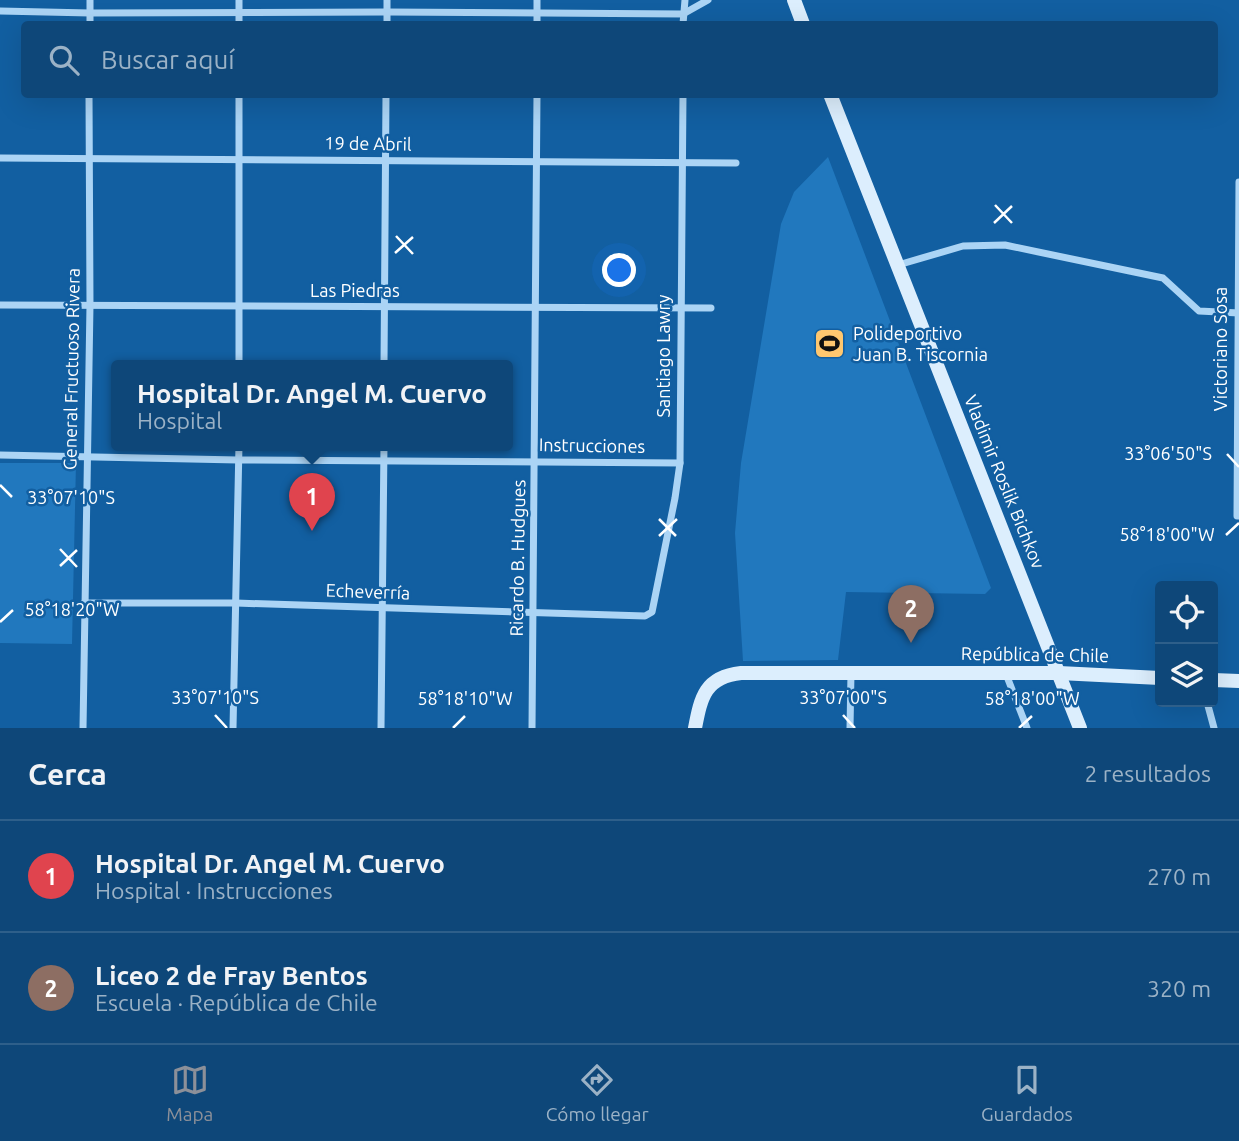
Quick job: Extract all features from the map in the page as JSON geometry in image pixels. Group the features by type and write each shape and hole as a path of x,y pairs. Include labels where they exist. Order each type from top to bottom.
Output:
{"street":[{"path":"90,0 90,21"},
{"path":"239,0 239,21"},
{"path":"387,0 387,21"},
{"path":"537,0 537,21"},
{"path":"683,21 685,0"},
{"path":"0,11 683,15 708,0"},
{"path":"794,0 802,21"},
{"name":"General Fructuoso Rivera","path":"83,728 90,305 89,98"},
{"path":"239,98 239,360"},
{"path":"384,360 387,98"},
{"name":"Ricardo B. Hudgues","path":"532,728 537,98"},
{"name":"Santiago Lawry","path":"650,614 656,597 680,463 683,98"},
{"name":"Vladimir Roslik Bichkov","path":"833,98 1080,728"},
{"name":"19 de Abril","path":"0,158 736,163"},
{"name":"Victoriano Sosa","path":"1238,516 1239,182"},
{"path":"897,265 964,246 1005,246 1163,278 1199,311 1238,313"},
{"name":"Las Piedras","path":"0,304 710,308"},
{"path":"233,728 239,451"},
{"path":"381,728 384,451"},
{"name":"Instrucciones","path":"0,454 238,460 680,463"},
{"name":"Echeverría","path":"84,603 236,603 650,614"},
{"name":"República de Chile","path":"695,728 701,700 707,689 722,677 741,673 1059,673 1155,678"},
{"path":"850,728 851,673"},
{"path":"1006,673 1027,728"},
{"path":"1218,680 1239,681"},
{"path":"1208,707 1214,728"}],"shaded area":[{"name":"Polideportivo Juan B. Tiscornia","path":"828,157 991,588 985,594 846,592 838,660 743,661 735,533 741,463 781,224 794,192"},
{"path":"0,463 76,463 72,644 0,643"}],"place":[{"name":"Polideportivo Juan B. Tiscornia","path":"830,344"},
{"name":"Hospital Dr. Angel M. Cuervo","path":"312,531"},
{"name":"Liceo 2 de Fray Bentos","path":"911,643"}]}
